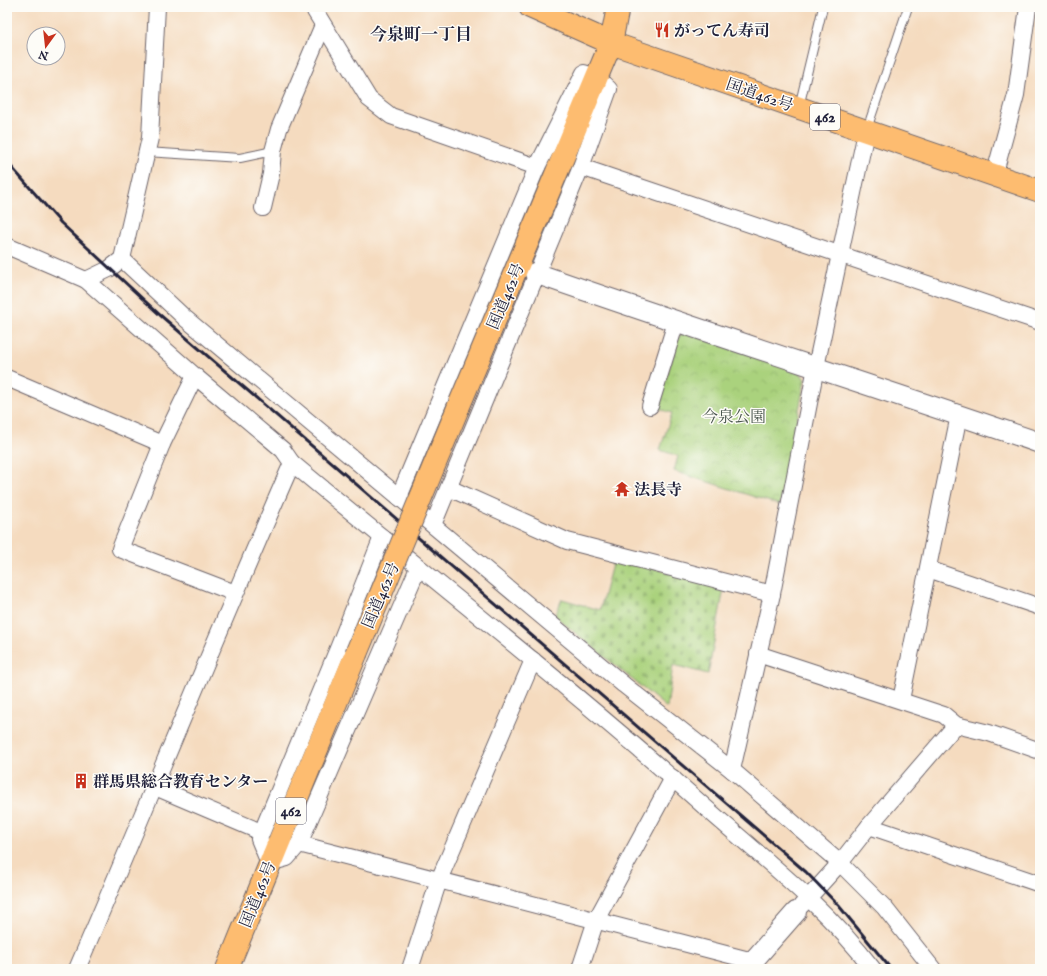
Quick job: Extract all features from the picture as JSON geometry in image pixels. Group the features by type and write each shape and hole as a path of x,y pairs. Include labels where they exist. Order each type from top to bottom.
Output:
{"main road":[{"path":"530,7 611,43 618,7"},
{"name":"国道462号","path":"228,969 270,862 356,654 611,43 799,107 866,132 1040,192"}],"street":[{"path":"86,280 110,269 122,259 150,138 157,7"},
{"path":"314,7 314,11 369,99 391,116 537,167"},
{"path":"994,176 1016,95 1028,7"},
{"path":"263,208 271,174 273,152 279,129 323,25"},
{"path":"399,497 537,167 584,73 596,77 609,89 581,167 535,273 433,525"},
{"path":"732,770 772,594 816,367 866,132"},
{"path":"581,167 1040,322"},
{"path":"7,246 86,280 195,376 283,450 292,463 418,568 533,660 673,778 802,905 835,922 873,969"},
{"path":"122,259 186,319 624,685 732,770 840,863 884,907 933,969"},
{"path":"535,273 676,322 816,367 1040,443"},
{"path":"650,406 676,322"},
{"path":"195,376 162,444 120,549 235,593"},
{"path":"7,378 162,444"},
{"path":"901,700 959,415"},
{"path":"77,969 155,787 235,593 292,463"},
{"path":"449,488 567,541 772,594"},
{"path":"382,537 339,646 261,832 259,839 270,862 287,858 299,844 418,568"},
{"path":"928,569 1040,607"},
{"path":"758,654 901,700 944,715 956,725 989,733 1040,751"},
{"path":"410,969 439,880 533,660"},
{"path":"299,844 596,920 751,965 840,863 869,826 956,725"},
{"path":"580,969 596,920 673,778"},
{"path":"155,787 261,832"},
{"path":"869,826 1040,884"}],"lane":[{"path":"799,107 823,7"},
{"path":"866,132 908,7"},
{"path":"146,152 240,158 273,152"}],"green space":[{"name":"今泉公園","path":"685,333 799,370 805,380 780,505 674,471 678,456 660,450 672,413 657,408 679,336"},
{"path":"614,557 724,588 708,674 673,665 667,708 555,616 562,599 600,610"}],"railway":[{"path":"7,162 61,223 160,315 806,872 839,906 891,969"}],"place":[{"name":"がってん寿司","path":"662,30"},
{"name":"法長寺","path":"622,489"},
{"name":"群馬県総合教育センター","path":"81,781"}],"district":[{"name":"今泉町一丁目","path":"421,34"}]}
